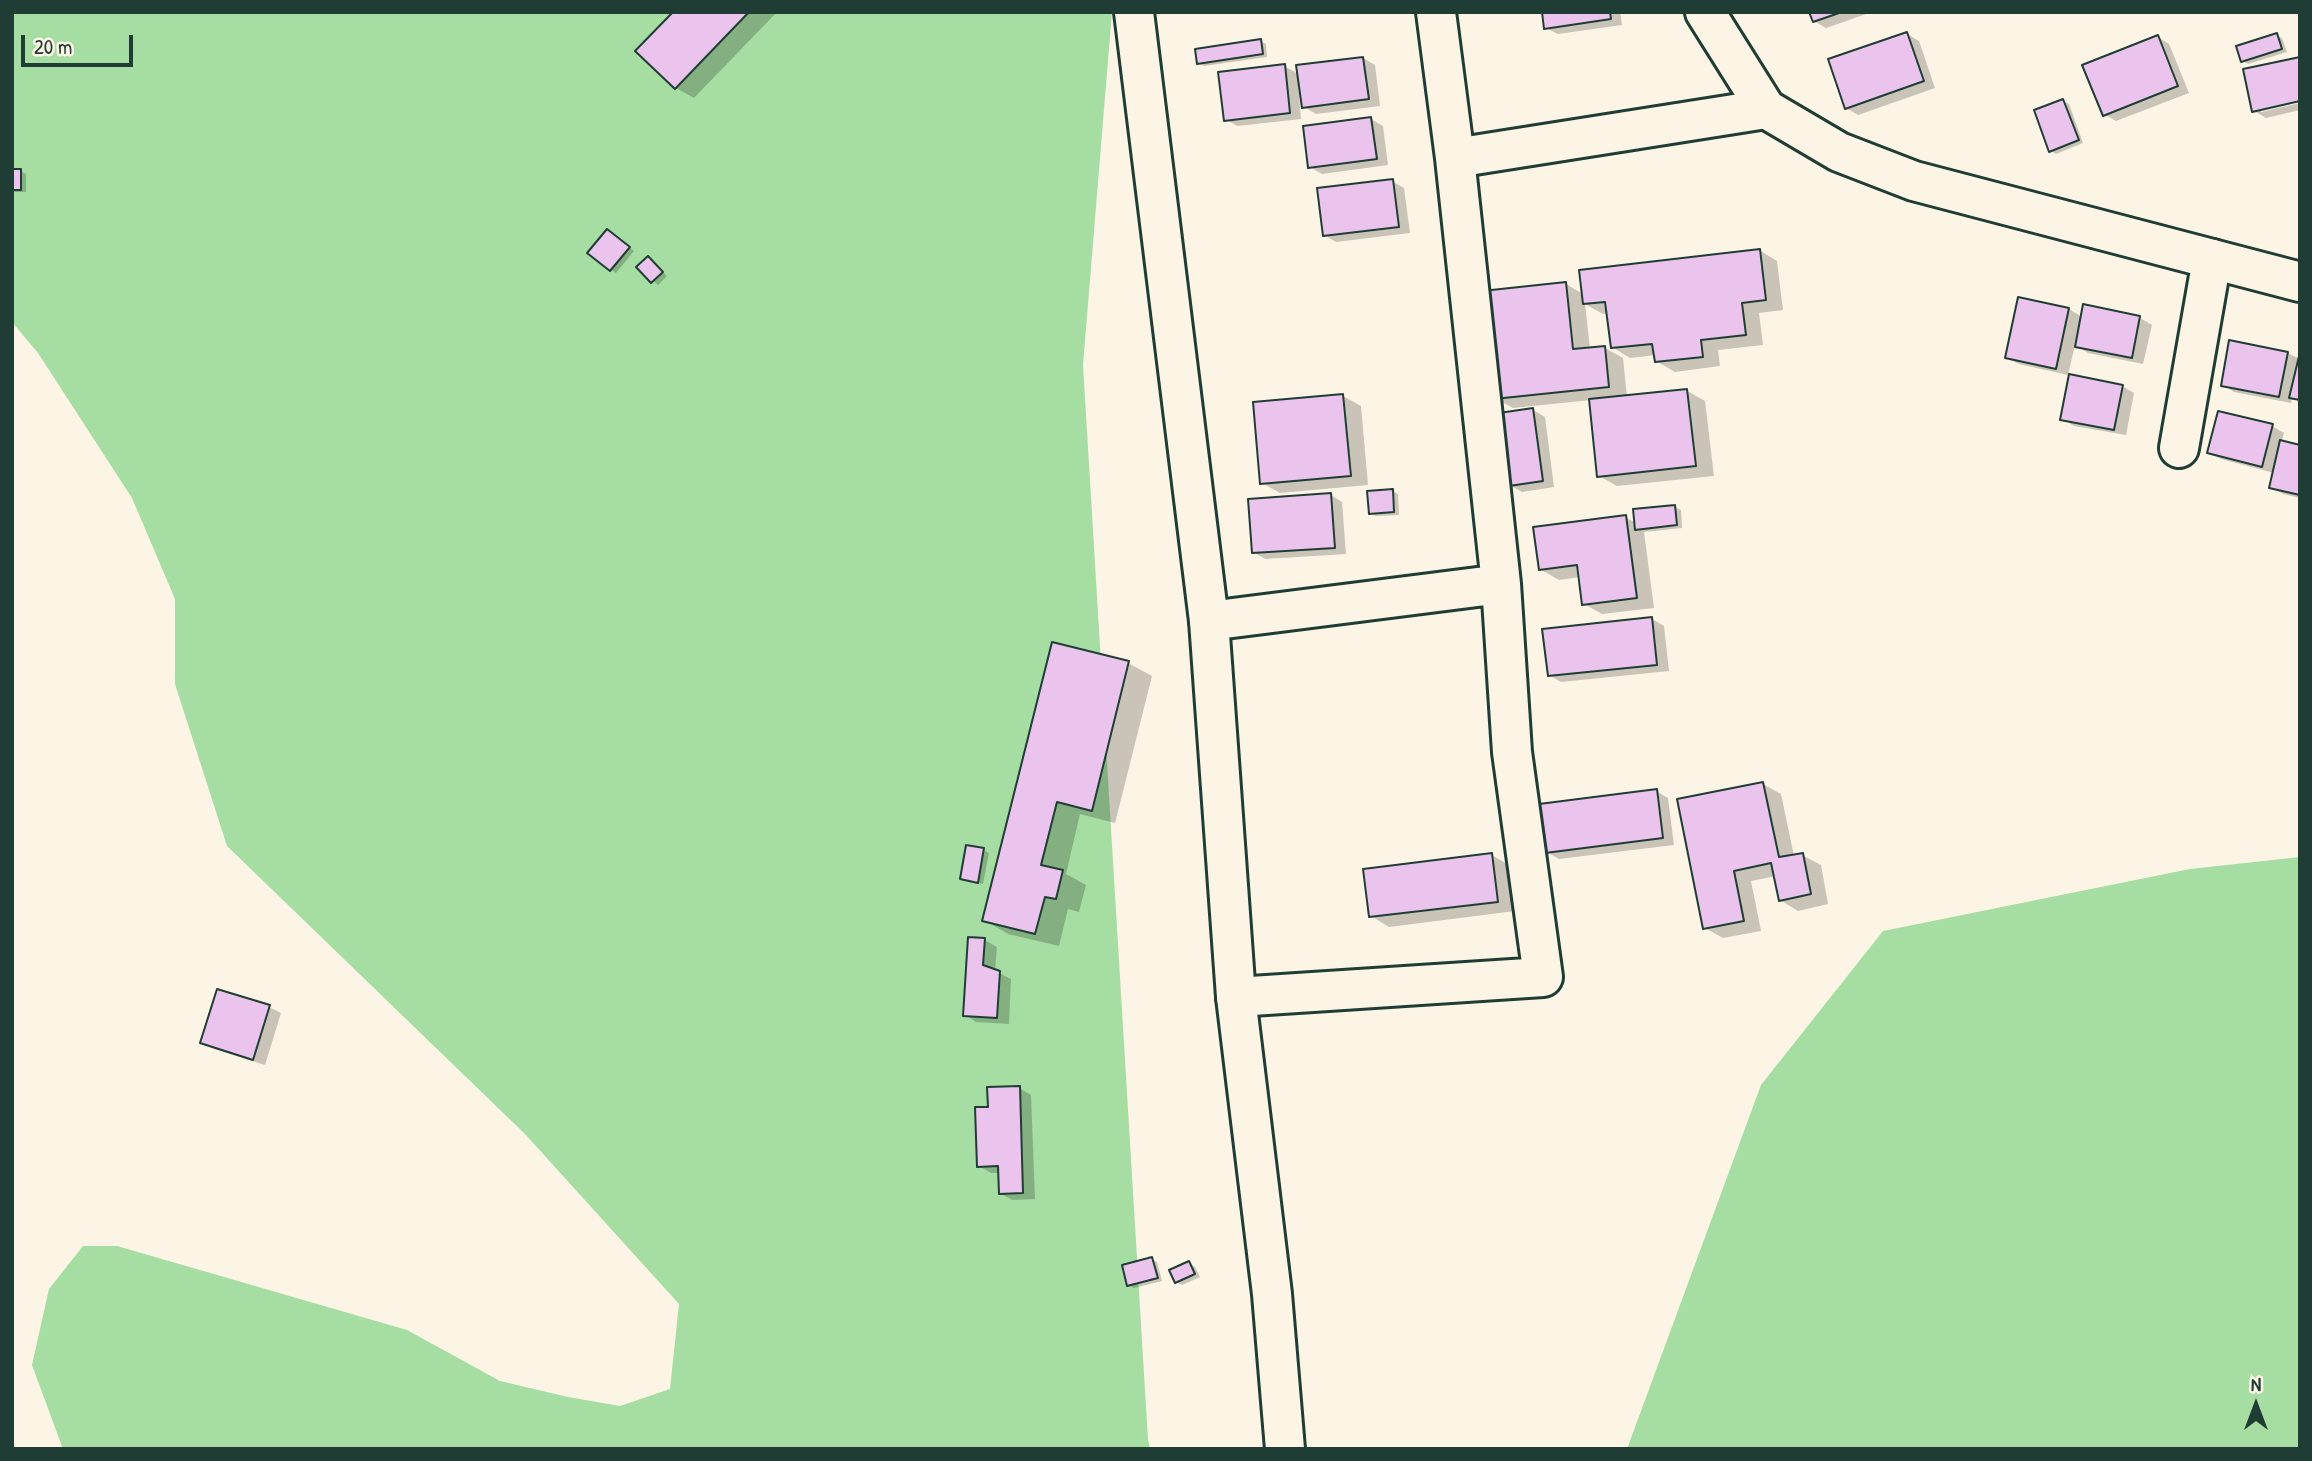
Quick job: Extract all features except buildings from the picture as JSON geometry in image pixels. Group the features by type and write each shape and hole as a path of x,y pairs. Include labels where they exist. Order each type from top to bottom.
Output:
{"street":[{"path":"1134,12 1209,621 1236,998 1272,1294 1285,1449"},
{"path":"1236,998 1543,977 1512,752 1502,584 1455,158 1436,12"},
{"path":"1705,12 1766,109 1839,152 1914,181 2300,282"},
{"path":"1455,158 1766,109"},
{"path":"2179,448 2212,259"},
{"path":"1209,621 1502,584"}],"green space":[{"path":"12,12 1112,12 1083,365 1150,1449 63,1449 32,1365 49,1289 83,1246 117,1246 407,1330 500,1381 620,1406 670,1389 679,1304 525,1134 227,846 175,684 175,599 132,498 38,353 12,322"},
{"path":"2300,857 2300,1449 1627,1449 1761,1085 1883,931 2190,869"}]}
